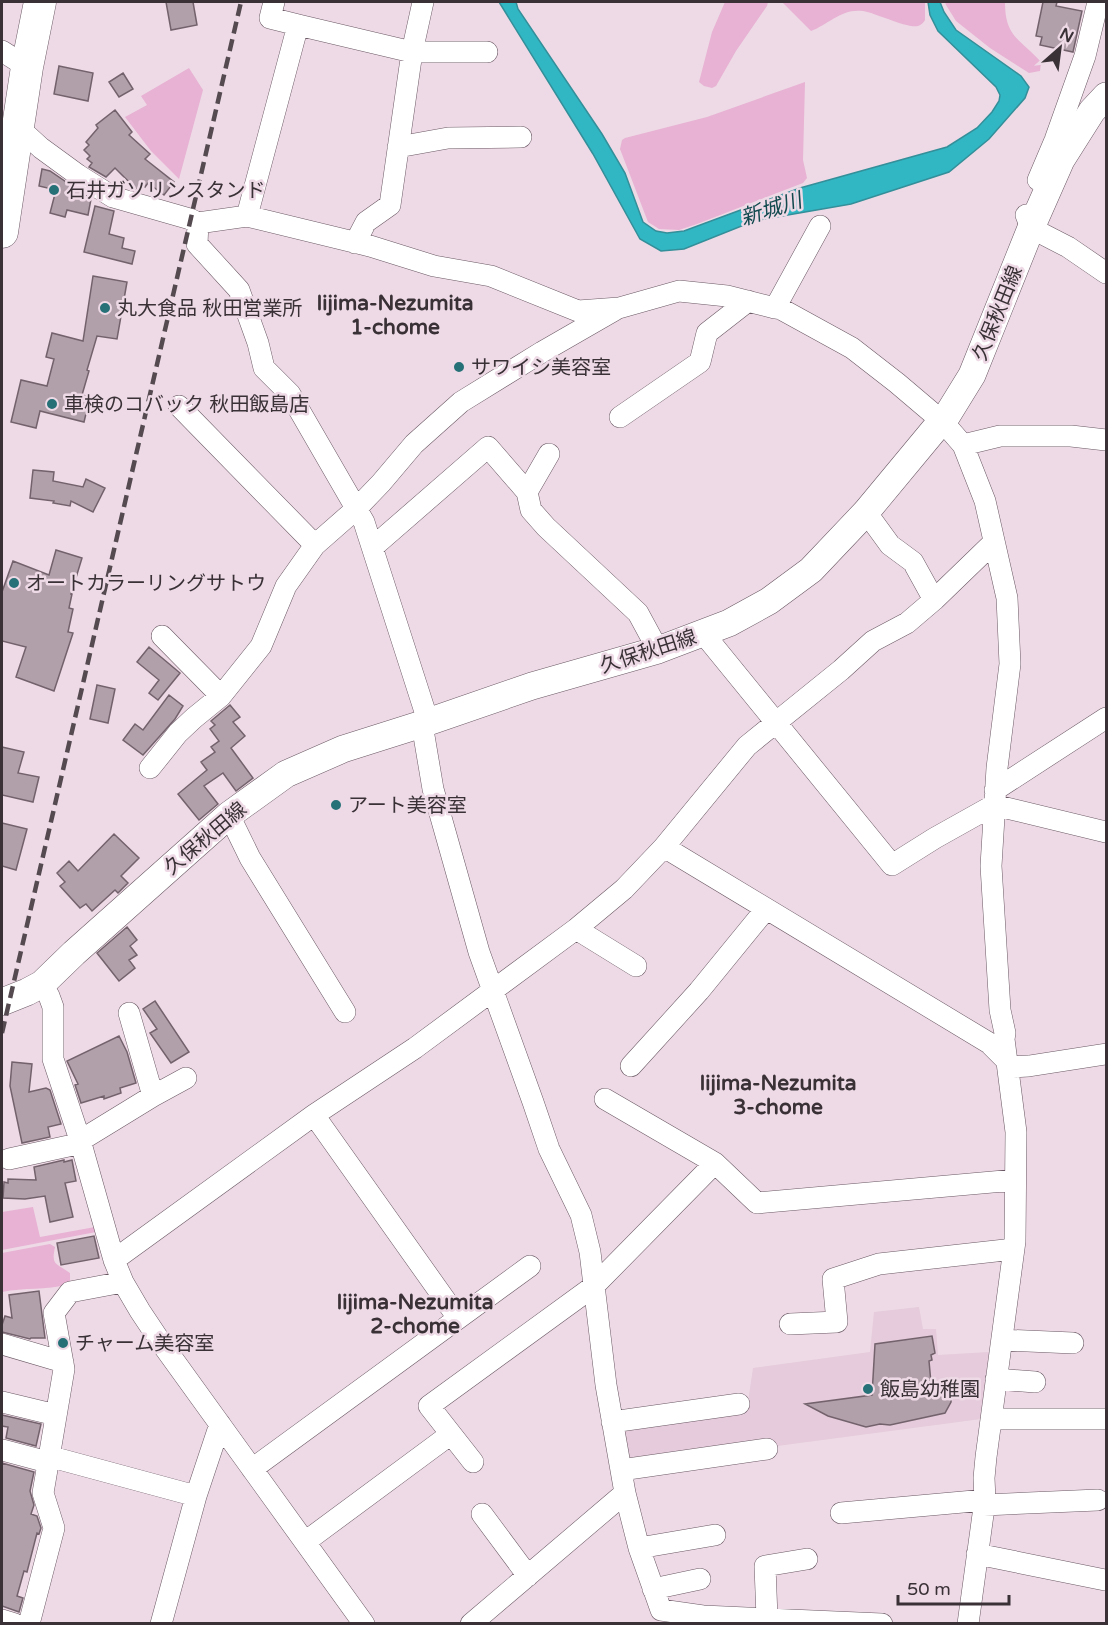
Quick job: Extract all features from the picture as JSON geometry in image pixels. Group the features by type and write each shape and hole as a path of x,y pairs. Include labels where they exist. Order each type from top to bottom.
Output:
{"highway":[{"path":"2,232 18,127 14,59 40,2"}],"main road":[{"name":"久保秋田線","path":"2,1002 42,984 230,815 286,774 344,748 532,686 658,650 729,623 769,602 811,570 866,512 943,422 972,375 1061,160 1062,143 1107,96"}],"street":[{"path":"274,2 270,18 412,52 487,52"},
{"path":"355,243 366,222 390,205 412,52 423,2"},
{"path":"1062,143 1098,2"},
{"path":"247,216 298,25"},
{"path":"18,127 41,148 113,197 190,219 198,224 247,216 355,243 434,266 491,276 578,310 618,308 679,291 727,296 781,309 852,348 943,422 963,445 985,501 1007,598 1010,664 995,797 990,866 1000,1010 1005,1033 1016,1132 1014,1249 984,1478 985,1502 968,1623"},
{"path":"398,147 448,138 521,137"},
{"path":"198,224 198,244 239,290 258,343 264,368 290,394 364,522 373,547 425,723 433,789 476,941 549,1149 581,1215 590,1252 606,1385 625,1493 639,1548 661,1610 703,1616 882,1623"},
{"path":"775,308 820,226"},
{"path":"1031,228 1068,247 1107,273"},
{"path":"620,417 700,362 707,333 748,301"},
{"path":"150,768 178,734 221,696 261,646 286,586 315,545 356,509 414,444 461,402 542,351 618,308"},
{"path":"179,406 315,545"},
{"path":"963,445 1000,436 1071,436 1107,440"},
{"path":"373,547 488,447 527,492 531,510 546,527 638,613 658,650"},
{"path":"527,492 549,454"},
{"path":"866,512 890,545 913,562 934,600"},
{"path":"114,1260 314,1115 415,1048 576,929 624,889 664,847 747,746 873,641 907,623 994,542"},
{"path":"703,633 892,866 1107,718"},
{"path":"162,636 221,696"},
{"path":"995,797 1107,832"},
{"path":"230,815 250,858 345,1012"},
{"path":"664,847 989,1043 1007,1064 1029,1066 1107,1054"},
{"path":"631,1066 699,991 766,909"},
{"path":"576,929 636,966"},
{"path":"42,984 53,1007 53,1059 80,1140 114,1260 123,1282 140,1311 364,1623"},
{"path":"129,1013 153,1096"},
{"path":"9,1159 73,1145 186,1078"},
{"path":"605,1099 715,1163 757,1203 1016,1180"},
{"path":"314,1115 458,1318"},
{"path":"473,1462 429,1406 594,1286 715,1163"},
{"path":"790,1324 837,1322 833,1279 867,1267 1014,1249"},
{"path":"252,1468 530,1266"},
{"path":"28,1623 54,1528 43,1492 64,1369 54,1313 70,1292 123,1282"},
{"path":"1002,1340 1073,1343"},
{"path":"2,1344 63,1362"},
{"path":"996,1379 1035,1382"},
{"path":"2,1402 56,1415"},
{"path":"612,1422 739,1404"},
{"path":"991,1419 1107,1419"},
{"path":"161,1623 196,1496 220,1424"},
{"path":"305,1542 451,1434"},
{"path":"621,1470 767,1449"},
{"path":"2,1450 40,1460 48,1456 196,1496"},
{"path":"471,1623 625,1493"},
{"path":"841,1513 985,1502 1098,1500"},
{"path":"482,1514 528,1576"},
{"path":"639,1548 715,1535"},
{"path":"978,1554 1105,1580"},
{"path":"767,1618 765,1566 807,1559"},
{"path":"653,1589 700,1579"},
{"path":"2,1620 15,1623"}],"shaded area":[{"path":"725,2 768,2 716,86 712,88 699,82 712,32"},
{"path":"782,2 925,2 925,20 919,26 913,26 869,12 855,11 842,14 811,31"},
{"path":"945,2 1005,2 1011,30 1041,62 1040,71 1029,73 990,48 956,21"},
{"path":"189,68 203,90 179,179 151,151 125,117 147,105 141,96"},
{"path":"805,82 803,160 807,178 803,183 679,230 659,229 648,222 620,149 622,140 707,117"},
{"path":"33,1207 40,1237 95,1227 96,1232 2,1250 2,1212"},
{"path":"50,1244 55,1247 54,1261 70,1273 68,1284 52,1288 2,1292 2,1253"},
{"name":"飯島幼稚園","path":"919,1307 923,1329 936,1329 938,1355 989,1352 981,1419 626,1466 618,1426 747,1409 753,1368 870,1352 874,1312"}],"water":[{"name":"新城川","path":"499,2 516,2 518,9 602,134 625,173 643,222 656,231 667,233 684,231 800,188 947,147 977,128 992,112 1000,95 996,87 938,31 930,15 928,2 940,2 956,30 1021,76 1029,87 1025,98 989,139 949,172 851,204 754,221 684,249 661,251 640,239 593,154"}],"building":[{"path":"166,2 193,2 197,25 171,30"},
{"path":"1043,2 1057,2 1056,6 1082,11 1073,52 1040,45 1042,37 1036,36"},
{"path":"59,66 93,73 88,101 54,94"},
{"path":"123,73 133,89 119,97 109,82"},
{"path":"115,110 132,132 129,135 150,154 145,159 174,182 164,195 148,183 145,187 142,184 137,190 115,168 106,177 89,167 92,163 87,159 90,156 84,150 89,145 86,142 98,128 96,125"},
{"path":"42,169 50,171 91,199 88,215 67,210 65,217 50,213 56,190 39,186"},
{"path":"95,206 114,211 109,234 124,238 122,248 135,251 132,264 84,252"},
{"path":"93,276 127,282 117,339 97,336 82,395 90,397 84,422 40,411 36,428 11,422 21,380 47,386 54,359 46,357 52,333 83,341"},
{"path":"33,470 54,472 53,481 83,487 86,479 105,488 93,512 71,501 70,506 30,498"},
{"path":"56,550 82,558 69,608 73,609 68,632 73,633 54,691 16,677 26,647 2,641 2,592 13,561 49,575"},
{"path":"149,647 180,673 158,700 149,693 159,680 137,662"},
{"path":"97,685 115,689 108,723 90,719"},
{"path":"169,695 183,706 175,719 143,755 123,740 135,724 143,730"},
{"path":"230,705 240,717 233,722 245,736 231,748 253,778 236,791 223,773 204,786 218,804 199,820 178,794 207,770 201,762 215,752 211,747 219,741 210,729 215,725 211,721"},
{"path":"2,747 24,752 18,773 39,777 33,802 2,795"},
{"path":"2,823 27,829 16,870 2,866"},
{"path":"114,834 139,858 121,876 128,883 118,893 115,890 92,911 86,904 80,908 60,886 65,882 57,873 69,861 78,871"},
{"path":"127,927 137,940 130,946 137,955 129,960 135,968 119,981 97,953"},
{"path":"155,1001 189,1052 171,1063 150,1033 157,1029 143,1009"},
{"path":"119,1036 127,1052 136,1083 120,1088 121,1093 81,1103 75,1085 78,1084 67,1061"},
{"path":"12,1062 32,1064 29,1092 46,1088 50,1090 61,1124 48,1127 50,1137 22,1143 10,1086"},
{"path":"64,1160 64,1162 72,1160 76,1181 65,1183 73,1217 50,1222 45,1196 25,1199 3,1198 4,1182 8,1183 8,1179 36,1180 34,1167"},
{"path":"94,1236 99,1258 61,1265 57,1243"},
{"path":"39,1291 45,1338 30,1339 2,1332 5,1316 12,1318 9,1295"},
{"name":"飯島幼稚園","path":"932,1336 935,1353 931,1355 932,1360 929,1361 931,1383 946,1388 951,1396 951,1402 945,1413 890,1425 880,1424 866,1427 828,1416 805,1404 872,1395 875,1344"},
{"path":"2,1415 41,1424 36,1446 6,1438 8,1427 2,1426"},
{"path":"2,1463 34,1472 30,1491 34,1505 31,1514 37,1516 41,1528 39,1534 37,1533 27,1572 24,1571 17,1596 23,1598 19,1612 2,1606"}],"railway":[{"path":"2,1033 241,2"}],"place":[{"name":"石井ガソリンスタンド","path":"54,190"},
{"name":"丸大食品 秋田営業所","path":"105,308"},
{"name":"サワイシ美容室","path":"459,367"},
{"name":"車検のコバック 秋田飯島店","path":"52,404"},
{"name":"オートカラーリングサトウ","path":"14,583"},
{"name":"アート美容室","path":"336,805"},
{"name":"チャーム美容室","path":"63,1343"},
{"name":"飯島幼稚園","path":"868,1389"}],"district":[{"name":"Iijima-Nezumita 1-chome","path":"395,315"},
{"name":"Iijima-Nezumita 3-chome","path":"778,1095"},
{"name":"Iijima-Nezumita 2-chome","path":"415,1314"}]}
